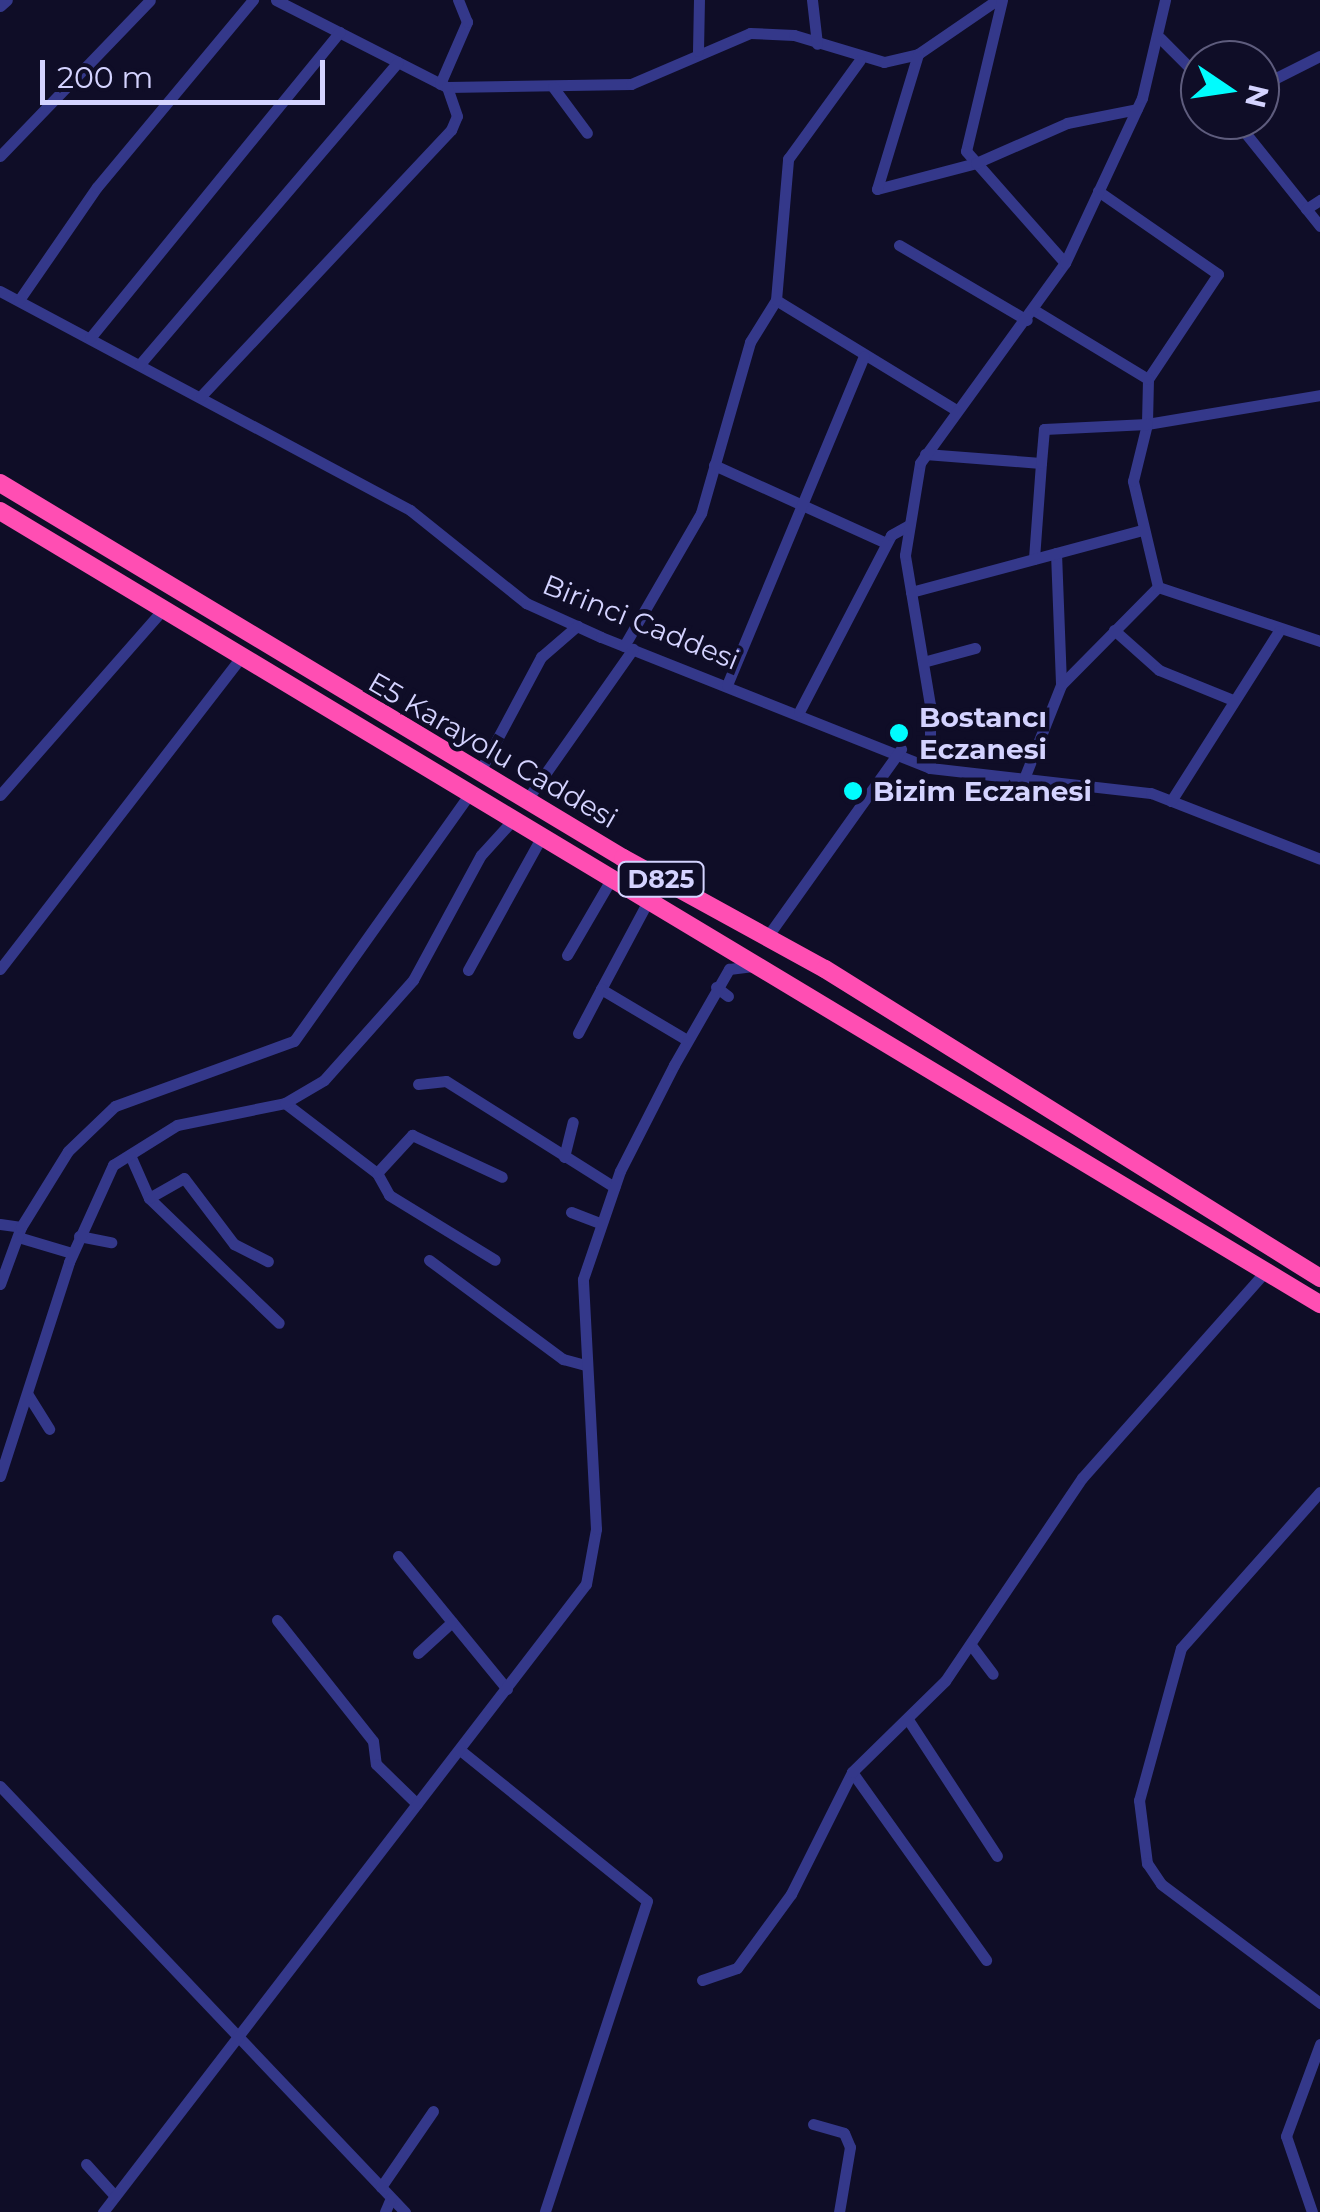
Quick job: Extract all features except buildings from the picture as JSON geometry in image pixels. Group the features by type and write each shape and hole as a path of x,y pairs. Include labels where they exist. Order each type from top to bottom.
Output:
{"highway":[{"name":"E5 Karayolu Caddesi","path":"0,484 479,774 773,941 1320,1278"},
{"name":"E5 Karayolu Caddesi","path":"0,511 160,613 1320,1304"},
{"path":"731,953 747,926"},
{"path":"757,969 773,941"}],"street":[{"path":"0,6 7,0"},
{"path":"0,156 150,0"},
{"path":"18,300 97,187 252,0"},
{"path":"201,396 451,130 457,116 444,86 467,22 458,0"},
{"path":"698,51 699,0"},
{"path":"812,0 817,44"},
{"path":"281,1 444,86 553,87 630,84 698,51 750,33 817,44 860,60 918,54 999,0"},
{"path":"999,0 968,124 966,150 1065,264"},
{"path":"930,768 908,525 925,454 1065,264 1136,109 1160,38 1166,0"},
{"path":"90,338 340,32"},
{"path":"1160,38 1180,58"},
{"path":"918,54 877,189 976,163 1067,123 1136,109"},
{"path":"1280,76 1320,56"},
{"path":"526,801 628,648 700,513 750,342 776,300 788,160 860,60"},
{"path":"140,364 398,62"},
{"path":"553,87 587,134"},
{"path":"1251,140 1320,226"},
{"path":"1098,191 1218,274 1148,378 1147,424 1133,481 1139,530 1158,586"},
{"path":"1306,209 1320,200"},
{"path":"898,245 1148,378"},
{"name":"Birinci Caddesi","path":"0,290 410,510 510,592 628,648 901,749 930,768 1025,776 1170,801 1320,859"},
{"path":"776,300 956,410"},
{"path":"727,685 801,499 864,356"},
{"path":"1034,559 1044,430 1147,424 1320,395"},
{"path":"925,454 1041,464"},
{"path":"714,465 801,499 886,543"},
{"path":"799,712 886,543 908,525"},
{"path":"912,592 1139,530"},
{"path":"1056,553 1061,685"},
{"path":"1025,776 1061,685 1158,586"},
{"path":"1158,586 1279,631 1320,640"},
{"path":"0,795 160,613"},
{"path":"479,774 541,657 577,626"},
{"path":"1114,630 1159,670 1233,700"},
{"path":"1170,801 1279,631"},
{"path":"923,662 975,648"},
{"path":"0,969 239,660"},
{"path":"773,941 901,749"},
{"path":"0,1284 19,1232 68,1152 115,1106 294,1041 468,796"},
{"path":"0,1476 72,1252 98,1186 130,1155 177,1125 285,1102 324,1080 413,980 482,855 511,822"},
{"path":"468,970 541,838"},
{"path":"567,955 610,881"},
{"path":"578,1033 647,903"},
{"path":"103,2212 242,2038 586,1584 596,1529 583,1279 614,1187 716,987 728,970 757,969"},
{"path":"716,987 728,996"},
{"path":"600,989 687,1040"},
{"path":"418,1084 446,1081 614,1187"},
{"path":"285,1102 377,1173 389,1195 495,1260"},
{"path":"564,1157 573,1122"},
{"path":"377,1173 412,1134 502,1177"},
{"path":"130,1155 150,1198 279,1323"},
{"path":"150,1198 184,1178 234,1244 268,1261"},
{"path":"571,1212 600,1223"},
{"path":"0,1224 72,1252"},
{"path":"79,1236 111,1242"},
{"path":"430,1260 563,1359 586,1365"},
{"path":"702,1980 737,1968 791,1894 852,1772 909,1721 971,1644 1092,1465 1266,1272"},
{"path":"28,1395 49,1429"},
{"path":"1320,1492 1250,1560 1180,1648 1139,1800 1147,1864 1160,1884 1320,2003"},
{"path":"398,1556 506,1689"},
{"path":"277,1620 373,1741 376,1764 417,1804"},
{"path":"418,1653 452,1622"},
{"path":"984,1625 996,1633"},
{"path":"971,1644 993,1674"},
{"path":"909,1721 997,1856"},
{"path":"460,1750 646,1901 545,2212"},
{"path":"852,1772 986,1960"},
{"path":"0,1786 405,2212"},
{"path":"1312,2212 1286,2136 1320,2044"},
{"path":"381,2187 433,2111"},
{"path":"813,2124 844,2133 850,2147 840,2212"},
{"path":"86,2164 115,2196"},
{"path":"385,2212 391,2198"}],"place":[{"name":"Bostancı Eczanesi","path":"899,733"},
{"name":"Bizim Eczanesi","path":"853,791"}]}
